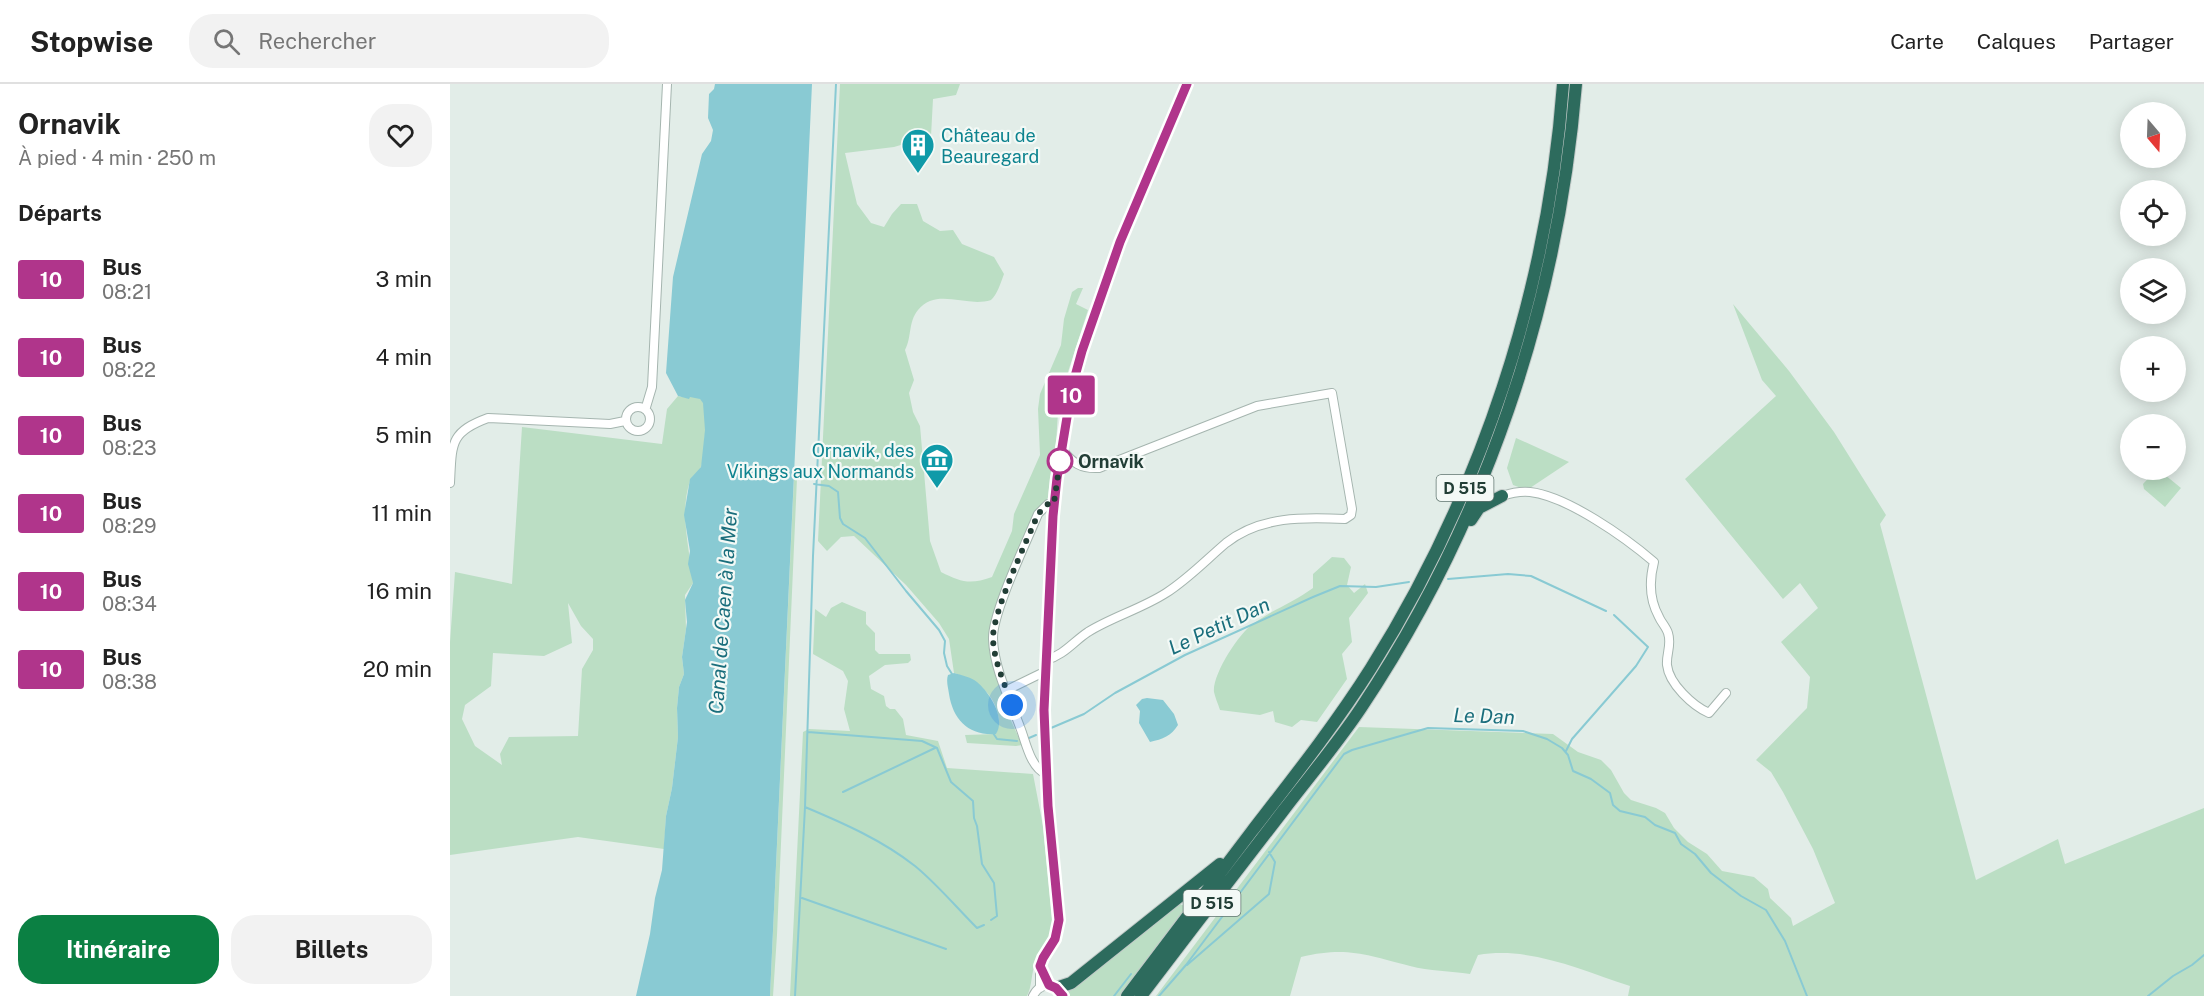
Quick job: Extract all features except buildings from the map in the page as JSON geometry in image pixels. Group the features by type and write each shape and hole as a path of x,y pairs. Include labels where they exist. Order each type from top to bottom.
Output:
{"highway":[{"name":"D 515","path":"1127,996 1328,731 1370,669 1420,581 1466,486 1504,384 1532,283 1554,169 1563,84"},
{"name":"D 515","path":"1141,996 1360,709 1412,626 1462,527 1487,470 1520,377 1549,271 1566,178 1576,84"},
{"path":"1487,470 1489,490 1502,496"},
{"path":"1462,527 1471,522 1481,506 1502,496"},
{"path":"1056,990 1071,983 1212,872 1245,840"}],"street":[{"path":"645,407 637,406 629,409 626,421 631,429 638,432 646,429 650,424 650,416 645,407 652,387 667,84"},
{"path":"1033,996 1040,988 1040,963 1055,939 1059,920 1046,774 1044,710 1054,503 1072,387 1120,242 1187,84"},
{"path":"1046,660 1061,655 1088,632 1152,602 1171,590 1227,543 1249,530 1296,517 1345,519 1351,515 1352,508 1332,393 1257,406 1099,468 1078,465 1068,458 1062,449"},
{"path":"450,483 454,436 463,427 488,418 610,424 626,421"},
{"path":"1502,496 1531,492 1553,499 1583,513 1654,562 1650,578 1650,593 1658,615 1668,631 1670,647 1667,665 1675,684 1692,702 1709,713 1726,693"},
{"path":"1046,774 1034,763 996,658 993,638 1004,597 1038,514 1048,504 1054,503"},
{"path":"1007,690 1046,671"},
{"path":"1041,969 1056,990"},
{"path":"1040,988 1056,990"}],"green space":[{"path":"840,84 960,84 956,95 933,99 931,136 894,147 845,153 857,204 871,223 884,227 901,204 917,204 923,221 940,231 953,230 962,244 994,257 1004,274 991,300 972,302 943,299 926,303 915,315 905,350 914,380 909,393 913,412 920,426 930,541 941,572 971,582 992,577 1012,531 1014,514 1040,455 1038,409 1040,394 1061,345 1064,319 1072,292 1083,288 1076,304 1088,310 1058,412 1055,460 1048,498 1037,511 1019,548 992,617 989,633 989,649 1009,716 1022,745 967,743 965,735 996,734 999,717 992,699 982,688 954,673 949,639 939,623 906,585 854,536 841,537 827,551 818,541"},
{"path":"1733,304 1789,371 1834,432 1886,515 1880,524 1976,880 2058,839 2065,864 2204,808 2204,996 1628,996 1630,986 1555,961 1517,954 1478,955 1470,974 1417,968 1357,953 1331,952 1301,957 1290,996 1156,996 1359,727 1553,734 1578,752 1601,760 1611,770 1624,793 1631,800 1665,813 1674,828 1688,842 1707,854 1722,871 1754,877 1768,889 1770,898 1791,918 1793,926 1835,903 1813,849 1783,792 1771,772 1756,760 1807,708 1810,677 1781,642 1818,608 1800,583 1783,599 1685,479 1776,396 1762,380"},
{"path":"678,396 701,399 705,424 702,462 700,469 690,481 685,506 693,583 685,595 686,629 682,657 684,674 679,687 678,737 666,816 664,849 578,837 450,855 450,642 455,572 512,584 522,427 662,444 667,409","holes":["568,603 581,626 593,639 593,650 582,669 578,736 509,737 500,754 502,765 475,746 462,719 465,705 491,686 493,653 544,656 572,643"]},
{"path":"1516,438 1569,462 1530,488 1524,489 1513,485 1507,468"},
{"path":"794,477 797,478 777,935 773,996 770,996"},
{"path":"2147,480 2171,480 2181,488 2165,507 2144,489 2143,484"},
{"path":"1332,557 1344,558 1351,567 1347,585 1354,593 1365,584 1368,593 1349,618 1352,642 1342,654 1347,679 1317,722 1301,720 1292,727 1275,722 1273,711 1260,715 1220,710 1214,692 1217,675 1234,645 1253,624 1313,588 1313,574"},
{"path":"842,602 866,612 866,624 875,633 875,650 879,654 910,654 911,660 908,663 885,665 869,676 871,689 884,696 886,706 895,709 903,719 906,735 938,741 947,768 1033,774 1043,826 1053,928 1036,962 1027,996 790,996 803,732 809,729 850,731 844,709 848,681 843,671 813,654 815,609 826,617 831,608"},
{"path":"1180,904 1187,907 1120,996 1069,996 1067,991"}],"water":[{"name":"Canal de Caen à la Mer","path":"715,84 812,84 770,996 636,996 662,870 666,816 672,788 678,737 679,687 684,674 682,657 687,622 685,600 693,583 688,564 690,551 684,515 690,479 701,467 705,430 703,403 700,399 678,396 666,373 673,277 702,154 711,141 713,130 708,118 709,94"},
{"path":"954,673 975,680 987,693 998,713 999,728 996,734 986,734 970,729 954,712 947,680 948,675"},
{"path":"1142,699 1163,700 1174,714 1178,725 1166,736 1150,742 1139,723 1140,711 1136,705"}],"waterway":[{"path":"795,996 836,84"},
{"name":"Le Petit Dan","path":"814,484 829,486 838,492 840,518 843,524 865,538 939,630 945,641 944,653 947,666 952,674"},
{"name":"Le Petit Dan","path":"1448,579 1508,574 1531,576 1606,611"},
{"name":"Le Petit Dan","path":"1051,728 1084,714 1115,693 1185,655 1313,597 1340,586 1376,587 1409,582"},
{"name":"Le Petit Dan","path":"1566,751 1572,739 1636,666 1648,647 1614,615"},
{"name":"Le Dan","path":"1159,996 1186,965 1344,754 1428,728 1523,731 1547,739 1562,748 1568,755 1573,771 1591,779 1610,793 1613,805 1620,811 1645,817 1655,825 1675,833 1681,844 1695,854 1711,873 1741,896 1766,910 1785,941 1807,996"},
{"path":"808,732 922,741 937,748 951,782 973,801 982,864 994,883 997,916 991,920"},
{"name":"Le Petit Dan","path":"993,733 997,739 1017,741"},
{"name":"Le Petit Dan","path":"1029,738 1036,735"},
{"path":"843,792 935,748"},
{"path":"805,807 834,819 889,848 931,880 977,928 984,925"},
{"name":"Le Dan","path":"1187,965 1269,894 1275,862 1269,852"},
{"path":"802,898 946,949"},
{"name":"Le Dan","path":"2148,996 2204,955"},
{"name":"Le Dan","path":"1114,996 1131,974"}],"bus line":[{"name":"10","path":"1063,996 1059,990 1049,985 1040,966 1053,944 1059,920 1048,806 1044,710 1054,494 1072,387 1082,351 1120,242 1187,84"}],"place":[{"name":"Château de Beauregard","path":"918,174"},
{"name":"Ornavik","path":"1060,461"},
{"name":"Ornavik, des Vikings aux Normands","path":"937,489"}],"route":[{"path":"1012,705 996,658 994,629 1004,597 1038,514 1048,504 1054,503 1060,461"}]}
